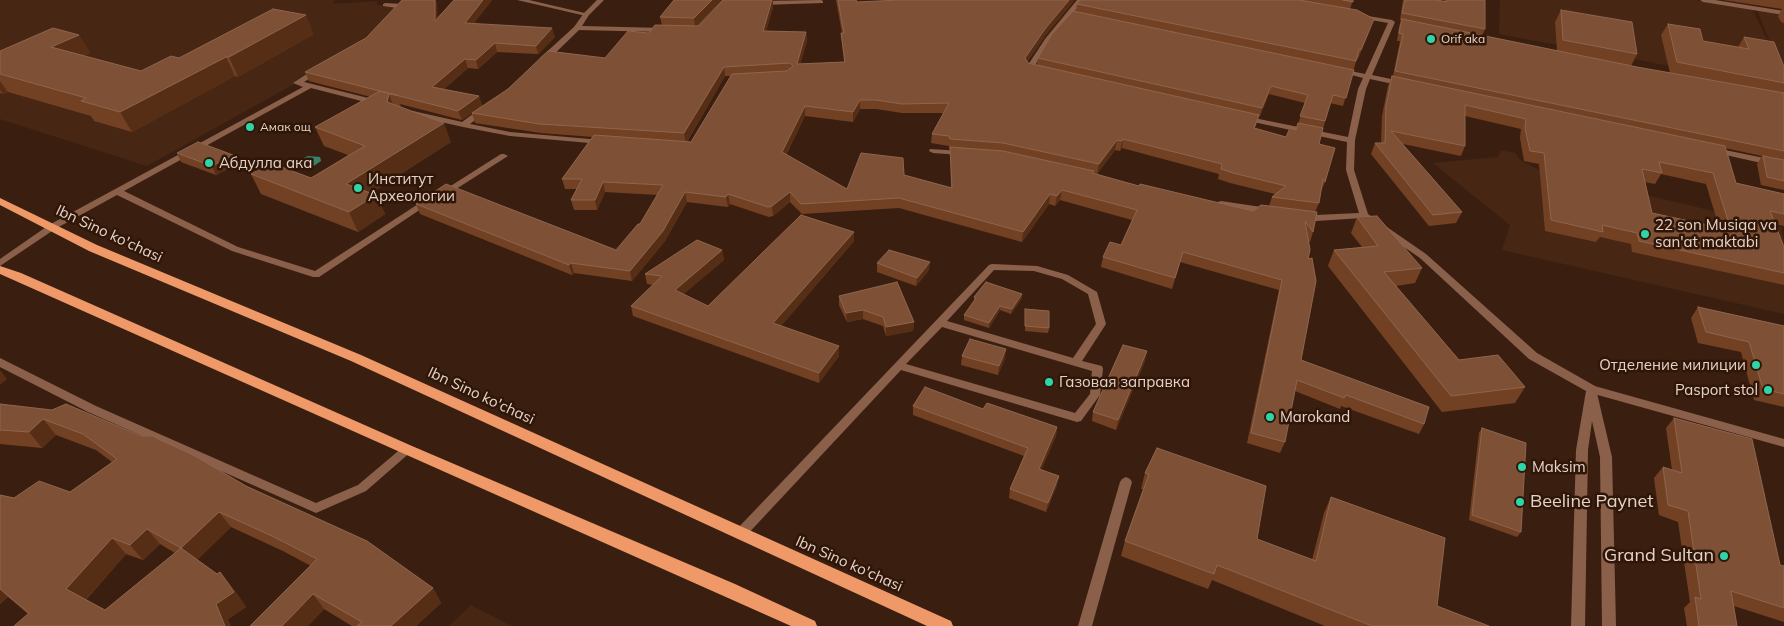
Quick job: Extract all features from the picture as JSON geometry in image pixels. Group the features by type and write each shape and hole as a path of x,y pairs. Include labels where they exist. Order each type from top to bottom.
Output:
{"main road":[{"name":"Ibn Sino ko'chasi","path":"0,201 102,252 356,358 945,626"},
{"path":"0,270 407,450 729,589 809,626"}],"street":[{"path":"520,0 586,14"},
{"path":"535,68 577,28 586,14 600,0"},
{"path":"1049,72 1030,68 1047,40 1080,0"},
{"path":"1703,0 1784,13"},
{"path":"751,4 821,2"},
{"path":"385,5 402,6 391,17"},
{"path":"1069,15 1088,19"},
{"path":"1356,16 1402,24"},
{"path":"1392,22 1362,89 1351,140 1350,170 1364,215 1422,256 1533,356 1592,389 1784,443"},
{"path":"577,28 670,30"},
{"path":"323,68 297,83 387,106"},
{"path":"1329,69 1407,84"},
{"path":"0,263 52,227 310,86"},
{"path":"464,126 492,105"},
{"path":"406,111 464,126 541,138 610,143"},
{"path":"1238,116 1351,140"},
{"path":"1707,149 1784,165"},
{"path":"933,151 972,154"},
{"path":"118,192 235,249 316,276 400,219 504,156"},
{"path":"1214,204 1316,218 1364,215"},
{"path":"740,534 992,267 1034,268 1065,277 1092,292 1101,324 1076,361"},
{"path":"899,366 1077,418 1095,395 1098,369 941,323"},
{"path":"0,362 92,409 316,508 362,488 407,450"},
{"path":"1578,626 1582,450 1592,389"},
{"path":"1592,389 1606,457 1609,626"},
{"path":"1085,626 1126,482"}],"shaded area":[{"path":"0,0 335,0 332,4 377,1 377,5 402,6 364,45 147,166 0,119"},
{"path":"1500,0 1694,0 1753,10 1783,74 1757,10 1784,14 1784,87 1499,34"},
{"name":"22 son Musiqa va san'at maktabi","path":"1501,150 1515,153 1520,160 1539,170 1781,227 1784,241 1784,314 1502,250 1510,225 1433,163 1498,157"},
{"path":"308,156 320,157 321,161 309,169 295,168 296,162"},
{"path":"471,605 511,626 449,626"}],"building":[{"path":"402,0 435,0 435,21 454,0 483,0 465,23 552,28 536,46 495,43 476,60 465,59 432,87 479,96 458,111 305,72 366,38"},
{"path":"674,0 712,0 694,18 660,17"},
{"path":"723,0 772,0 763,31 806,32 797,64 845,62 841,33 844,33 838,0 856,0 857,2 899,0 1069,0 1045,29 1025,58 1028,63 1259,115 1254,128 1286,137 1290,128 1296,130 1298,123 1323,128 1319,144 1335,148 1325,182 1323,179 1319,203 1272,197 1286,186 1221,169 1222,164 1123,139 1122,141 1117,140 1099,164 1003,143 950,139 949,136 932,134 949,103 902,104 876,100 860,100 853,112 805,106 782,152 847,189 861,153 903,158 904,175 952,188 950,147 1003,151 1094,171 1092,173 1139,186 1140,184 1253,211 1261,205 1317,212 1313,232 1305,221 1310,250 1308,259 1312,258 1316,281 1301,360 1429,407 1424,424 1346,395 1344,398 1297,380 1285,442 1251,433 1282,280 1183,252 1175,278 1103,257 1110,242 1121,245 1137,210 1062,190 1057,196 1050,194 1023,232 899,198 801,204 790,192 768,207 728,194 726,197 685,192 663,231 630,271 571,263 569,265 416,204 446,184 616,250 640,224 663,185 603,182 595,200 571,200 582,179 562,179 594,135 691,142 732,74 787,71 793,66 790,63 724,67 684,133 539,124 472,113 508,89 548,51 605,58 628,31 649,33 655,25 698,26"},
{"path":"1080,0 1299,0 1357,10 1374,19 1361,50 1359,49 1356,61 1077,4"},
{"path":"1405,0 1437,0 1447,2 1447,0 1485,0 1485,29 1402,13"},
{"path":"273,9 306,15 229,57 120,112 81,101 86,98 0,74 0,51 53,28 79,35 51,47 141,71 171,56 179,58"},
{"path":"1561,10 1632,22 1637,54 1563,40"},
{"path":"1073,11 1354,70 1346,98 1333,95 1325,121 1300,116 1308,95 1271,86 1262,108 1038,58 1052,34"},
{"path":"1402,19 1637,67 1784,93 1784,151 1395,71 1403,34 1399,33"},
{"path":"1668,24 1700,29 1703,41 1749,49 1744,37 1774,42 1784,67 1784,83 1677,62"},
{"path":"1392,76 1725,146 1736,183 1784,194 1784,214 1770,211 1784,247 1784,273 1639,241 1637,233 1602,225 1603,232 1551,220 1544,153 1530,151 1525,128 1526,119 1465,105 1465,146 1391,131 1462,212 1433,215 1375,143 1385,143 1386,106","holes":["1659,162 1713,173 1731,230 1652,213 1642,169 1662,173"]},
{"path":"380,91 397,95 389,94 387,102 444,123 346,184 376,195 349,212 251,174 271,163 311,178 365,146 315,127"},
{"path":"198,142 233,155 212,166 177,153"},
{"path":"1763,156 1784,160 1784,181 1767,177"},
{"path":"801,215 854,232 773,323 839,346 819,373 631,306 662,276 645,274 697,240 722,250 675,290 708,306"},
{"path":"1377,216 1422,268 1384,272 1459,360 1498,355 1525,387 1451,396 1334,250 1378,246 1357,217"},
{"path":"889,250 930,262 917,278 877,263"},
{"path":"897,282 914,322 886,327 883,317 863,310 846,313 839,296"},
{"path":"986,282 1022,294 1012,309 1000,306 989,323 964,315 976,298 974,297"},
{"path":"1698,307 1784,326 1784,394 1763,389 1749,342 1706,332"},
{"path":"1025,309 1049,311 1049,328 1025,326"},
{"path":"970,339 1006,349 999,366 962,356"},
{"path":"1123,345 1147,351 1118,420 1093,412"},
{"path":"925,387 983,409 987,403 1057,427 1039,469 1059,476 1048,503 1010,489 1028,448 913,406"},
{"path":"0,404 52,410 66,404 141,436 152,436 195,456 246,486 367,541 433,588 391,626 357,626 362,622 313,594 282,626 250,626 317,559 219,512 181,548 217,574 220,572 234,592 216,604 225,626 14,626 29,613 0,589 0,495 14,498 39,481 70,492 117,459 83,434 43,419 29,432 0,430","holes":["147,529 181,548 105,610 66,589 112,538 130,545"]},
{"name":"Grand Sultan","path":"1674,418 1752,439 1780,565 1784,566 1784,608 1731,591 1737,626 1699,626 1695,597 1701,599 1688,511 1668,505 1663,467 1682,473"},
{"path":"1482,428 1526,443 1521,532 1472,515"},
{"path":"1157,448 1266,486 1257,539 1316,561 1331,497 1445,538 1437,606 1489,626 1372,626 1217,565 1214,574 1125,541 1149,474 1145,473"}],"place":[{"name":"Orif aka","path":"1431,39"},
{"name":"Амак ощ","path":"250,127"},
{"name":"Абдулла ака","path":"209,163"},
{"name":"Институт Археологии","path":"358,188"},
{"name":"22 son Musiqa va san'at maktabi","path":"1645,234"},
{"name":"Отделение милиции","path":"1756,365"},
{"name":"Газовая заправка","path":"1049,382"},
{"name":"Pasport stol","path":"1768,390"},
{"name":"Marokand","path":"1270,417"},
{"name":"Maksim","path":"1522,467"},
{"name":"Beeline Paynet","path":"1520,502"},
{"name":"Grand Sultan","path":"1724,556"}]}
